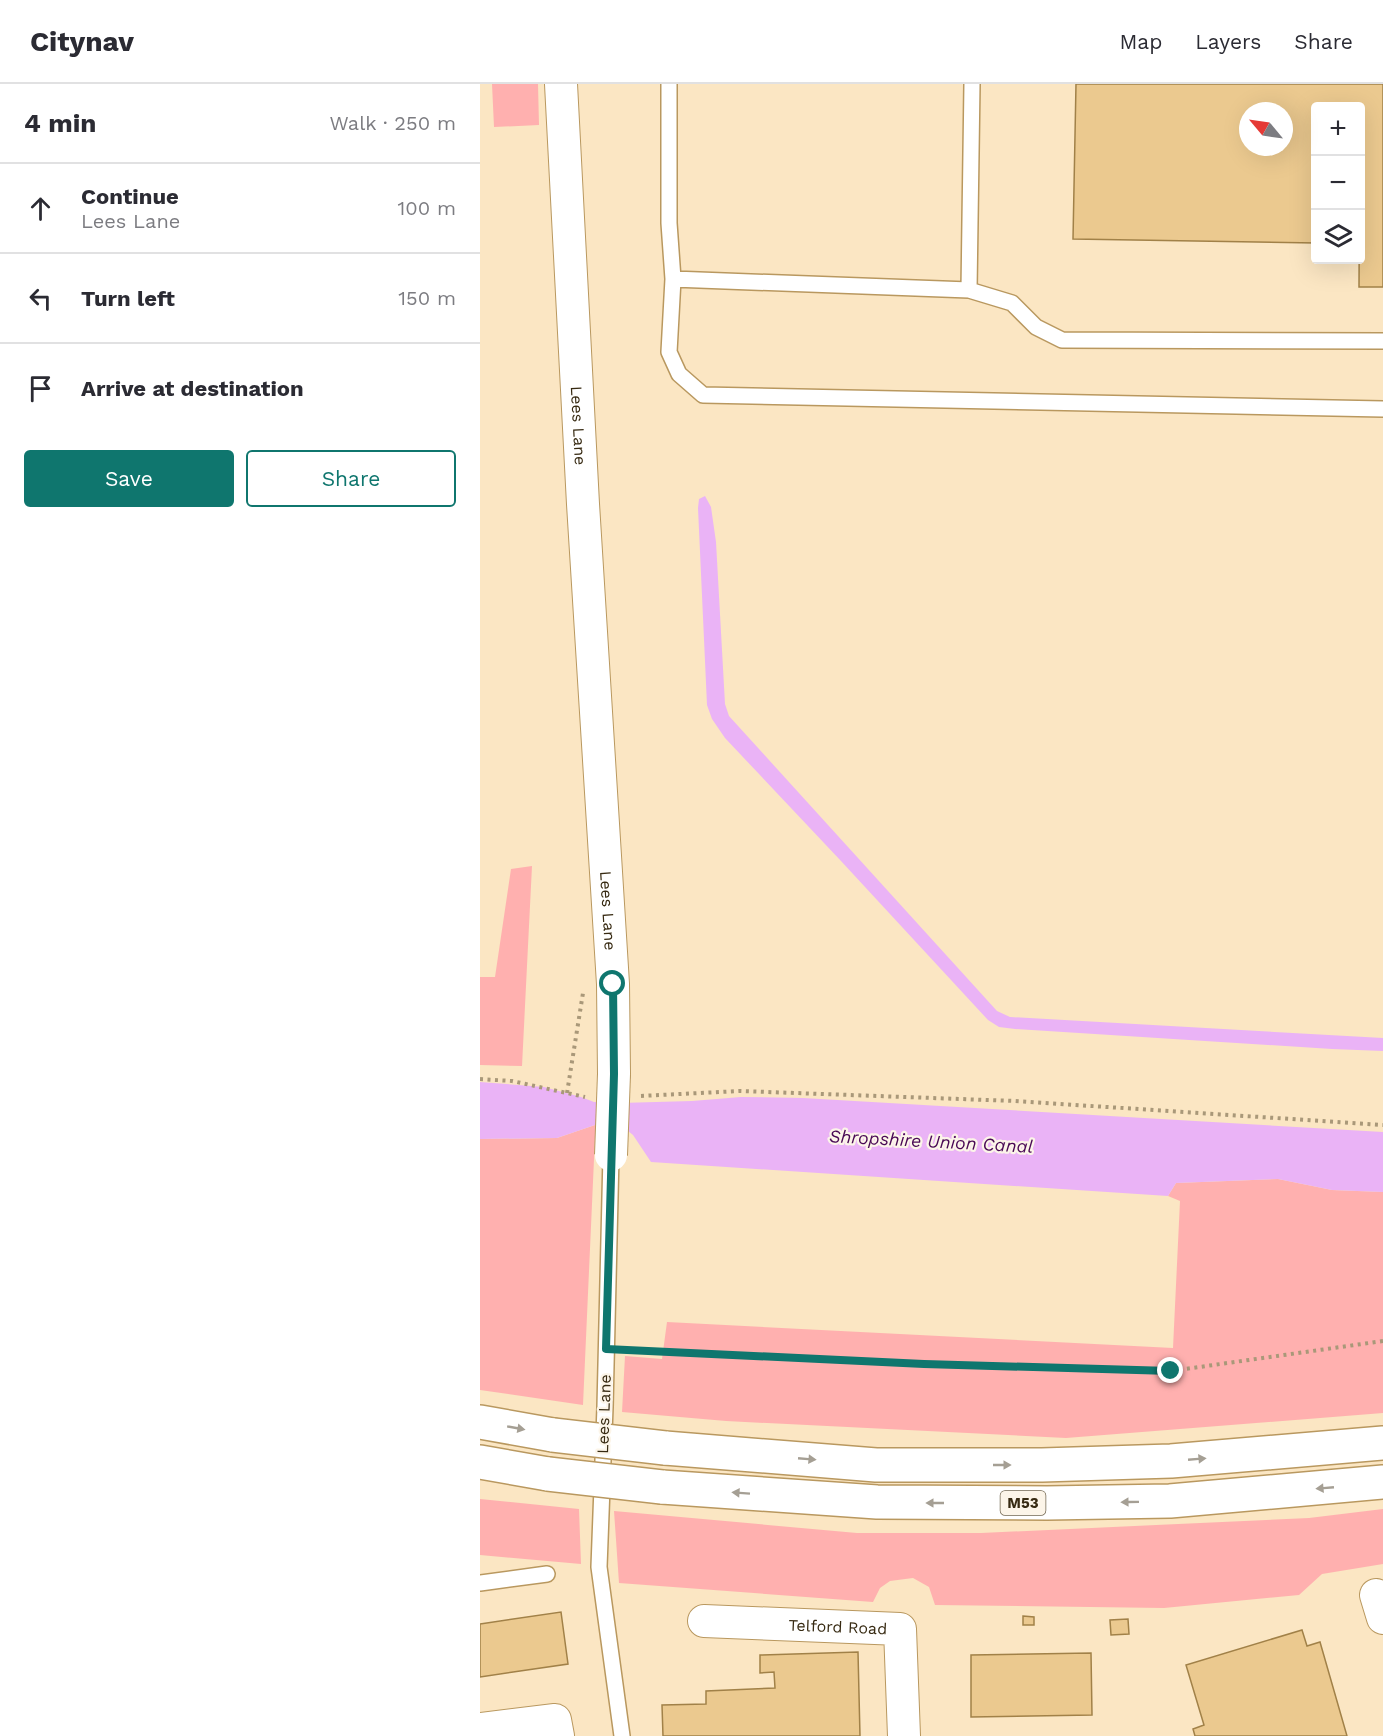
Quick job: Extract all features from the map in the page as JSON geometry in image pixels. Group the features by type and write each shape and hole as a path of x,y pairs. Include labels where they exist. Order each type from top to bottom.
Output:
{"highway":[{"path":"480,1422 553,1435 665,1448 876,1465 1042,1465 1171,1461 1383,1443"},
{"name":"M53","path":"480,1462 662,1487 877,1502 1170,1501 1383,1482"}],"street":[{"name":"Lees Lane","path":"561,84 583,504 613,984 614,1074 611,1155"},
{"name":"Telford Road","path":"704,1621 900,1629 904,1736"},
{"path":"480,1729 555,1720 558,1736"}],"lane":[{"path":"669,84 669,223 673,279 669,352 679,374 703,395 1383,409"},
{"path":"969,290 972,84"},
{"path":"673,279 969,290 1012,303 1036,327 1062,340 1383,341"},
{"name":"Lees Lane","path":"611,1155 599,1568 622,1736"},
{"path":"480,1583 547,1574"}],"path":[{"path":"567,1093 584,986 613,984"},
{"path":"480,1079 512,1081 592,1098"},
{"path":"636,1096 740,1091 1015,1101 1383,1125"},
{"path":"606,1349 924,1364 1171,1371 1383,1341"}],"shaded area":[{"path":"492,84 538,84 539,125 494,127"},
{"path":"532,866 522,1066 480,1065 480,977 495,977 511,869"},
{"path":"595,1125 602,1125 595,1137 583,1405 480,1390 480,1139 557,1138"},
{"path":"1278,1179 1332,1190 1383,1192 1383,1413 1066,1438 726,1421 622,1412 625,1356 662,1359 667,1322 1173,1348 1180,1201 1168,1196 1176,1183"},
{"path":"480,1499 579,1509 581,1564 480,1555"},
{"path":"1383,1509 1383,1564 1322,1574 1299,1595 1164,1608 935,1605 929,1587 913,1578 890,1581 880,1588 873,1602 619,1583 614,1511 857,1533 981,1533 1309,1518"}],"water":[{"path":"705,496 711,507 716,542 725,704 729,716 997,1011 1010,1017 1383,1038 1383,1051 1015,1029 999,1027 988,1020 725,738 712,719 707,705 698,508 699,499"},
{"name":"Shropshire Union Canal","path":"480,1082 544,1087 594,1102 692,1101 741,1097 803,1098 1383,1132 1383,1192 1332,1190 1278,1179 1176,1183 1168,1196 651,1162 633,1135 622,1126 595,1125 557,1138 480,1139"}],"building":[{"path":"1076,84 1383,84 1383,287 1359,287 1359,264 1365,264 1365,102 1311,102 1311,243 1073,239"},
{"path":"561,1612 568,1664 480,1677 480,1624"},
{"path":"1023,1616 1034,1617 1034,1625 1023,1625"},
{"path":"1128,1619 1129,1634 1111,1635 1110,1620"},
{"path":"1302,1630 1307,1646 1320,1642 1347,1736 1195,1736 1193,1729 1204,1725 1186,1665"},
{"path":"858,1652 860,1736 663,1736 662,1705 706,1704 706,1691 775,1688 774,1672 760,1673 760,1655"},
{"path":"1091,1653 1092,1715 971,1717 971,1655"}],"route":[{"path":"613,984 614,1074 606,1349 924,1364 1171,1371"}]}
